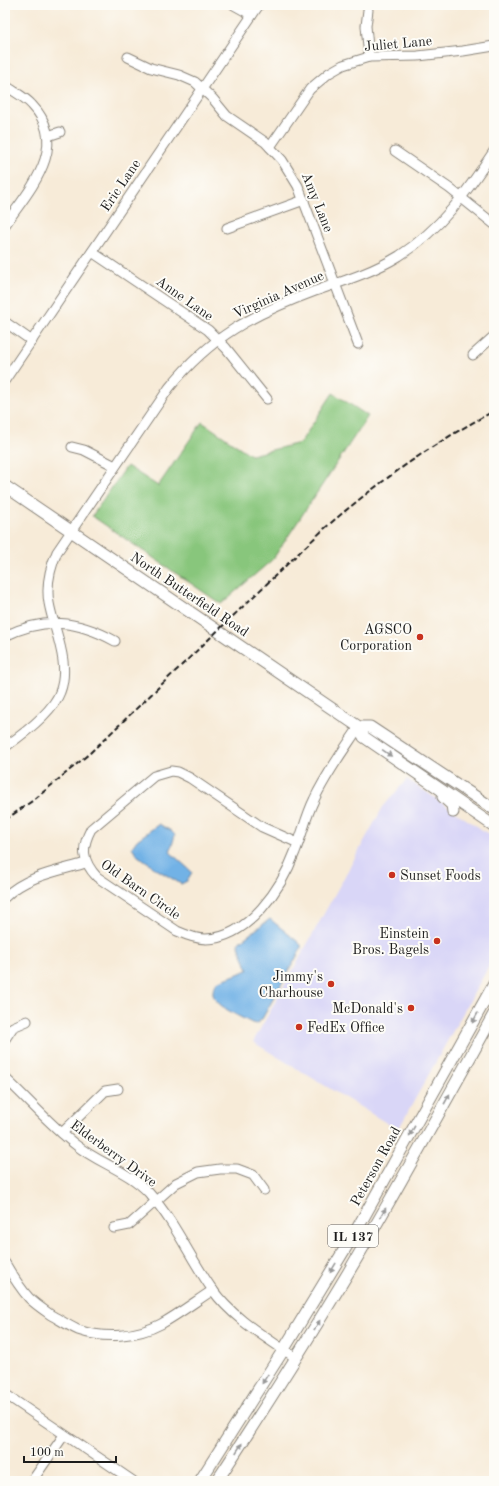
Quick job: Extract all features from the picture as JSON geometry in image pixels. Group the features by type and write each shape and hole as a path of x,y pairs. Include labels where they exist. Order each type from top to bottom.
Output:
{"main road":[{"name":"North Butterfield Road","path":"5,486 359,727 364,737 494,826"},
{"name":"North Butterfield Road","path":"359,727 370,727 494,809"},
{"path":"400,761 405,769 447,800 452,805 453,812"},
{"path":"455,783 465,806"},
{"name":"Peterson Road","path":"200,1481 284,1350 357,1228 494,984"},
{"name":"IL 137","path":"218,1481 296,1358 392,1198 494,1014"}],"street":[{"path":"234,5 252,15"},
{"name":"Eric Lane","path":"5,380 259,5"},
{"path":"368,10 366,26 369,57"},
{"name":"Juliet Lane","path":"270,147 310,89 329,73 343,65 369,57 418,56 494,46"},
{"name":"Amy Lane","path":"128,57 151,68 190,79 202,88 227,116 264,142 282,160 290,172 304,200 358,344"},
{"path":"5,85 28,101 36,109 48,136 48,152 42,169 5,225"},
{"path":"48,136 60,132"},
{"path":"395,151 449,188 494,224"},
{"name":"Virginia Avenue","path":"5,747 47,713 60,693 64,668 49,601 51,565 57,552 168,388 193,361 233,328 289,301 372,270 416,244 435,228 462,198 494,151"},
{"path":"226,228 304,200"},
{"name":"Anne Lane","path":"92,252 208,330 226,348 267,399"},
{"path":"5,322 32,341"},
{"path":"474,355 494,336"},
{"path":"72,447 84,450 115,466"},
{"path":"5,636 35,625 54,623 82,626 97,631 115,641"},
{"name":"Old Barn Circle","path":"298,843 262,826 190,778 178,772 171,771 154,776 91,828 84,846 86,863 89,869 97,877 177,931 191,937 206,939 223,936 239,929 250,920 282,881 295,853 313,801 322,782 359,727"},
{"path":"5,897 24,882 86,863"},
{"path":"5,1039 13,1027 27,1021"},
{"name":"Elderberry Drive","path":"5,1078 76,1145 148,1192 164,1211 213,1290"},
{"path":"62,1133 105,1091 118,1089"},
{"path":"114,1228 128,1225 176,1183 198,1172 220,1169 236,1169 248,1172 253,1175 264,1190"},
{"path":"5,1263 30,1299 72,1327 97,1334 116,1336 131,1334 161,1324 213,1290 230,1310 244,1322 296,1358"},
{"path":"5,1394 134,1481"},
{"path":"32,1481 64,1434"}],"shaded area":[{"path":"407,779 494,838 494,957 398,1130 253,1042 383,807"}],"green space":[{"path":"333,393 368,416 273,559 221,604 92,516 127,466 158,486 202,422 251,455 300,443"}],"water":[{"path":"159,824 175,835 170,852 192,872 187,881 181,884 138,856 132,847 137,840"},
{"path":"270,919 298,942 301,945 301,949 262,1019 256,1024 234,1014 222,1006 214,996 213,990 217,982 248,970 238,943"}],"railway":[{"path":"5,820 35,799 90,753 325,528 345,511 427,450 494,411"}],"place":[{"name":"AGSCO Corporation","path":"420,637"},
{"name":"Sunset Foods","path":"392,875"},
{"name":"Einstein Bros. Bagels","path":"437,941"},
{"name":"Jimmy's Charhouse","path":"331,984"},
{"name":"McDonald's","path":"411,1008"},
{"name":"FedEx Office","path":"299,1027"}]}
